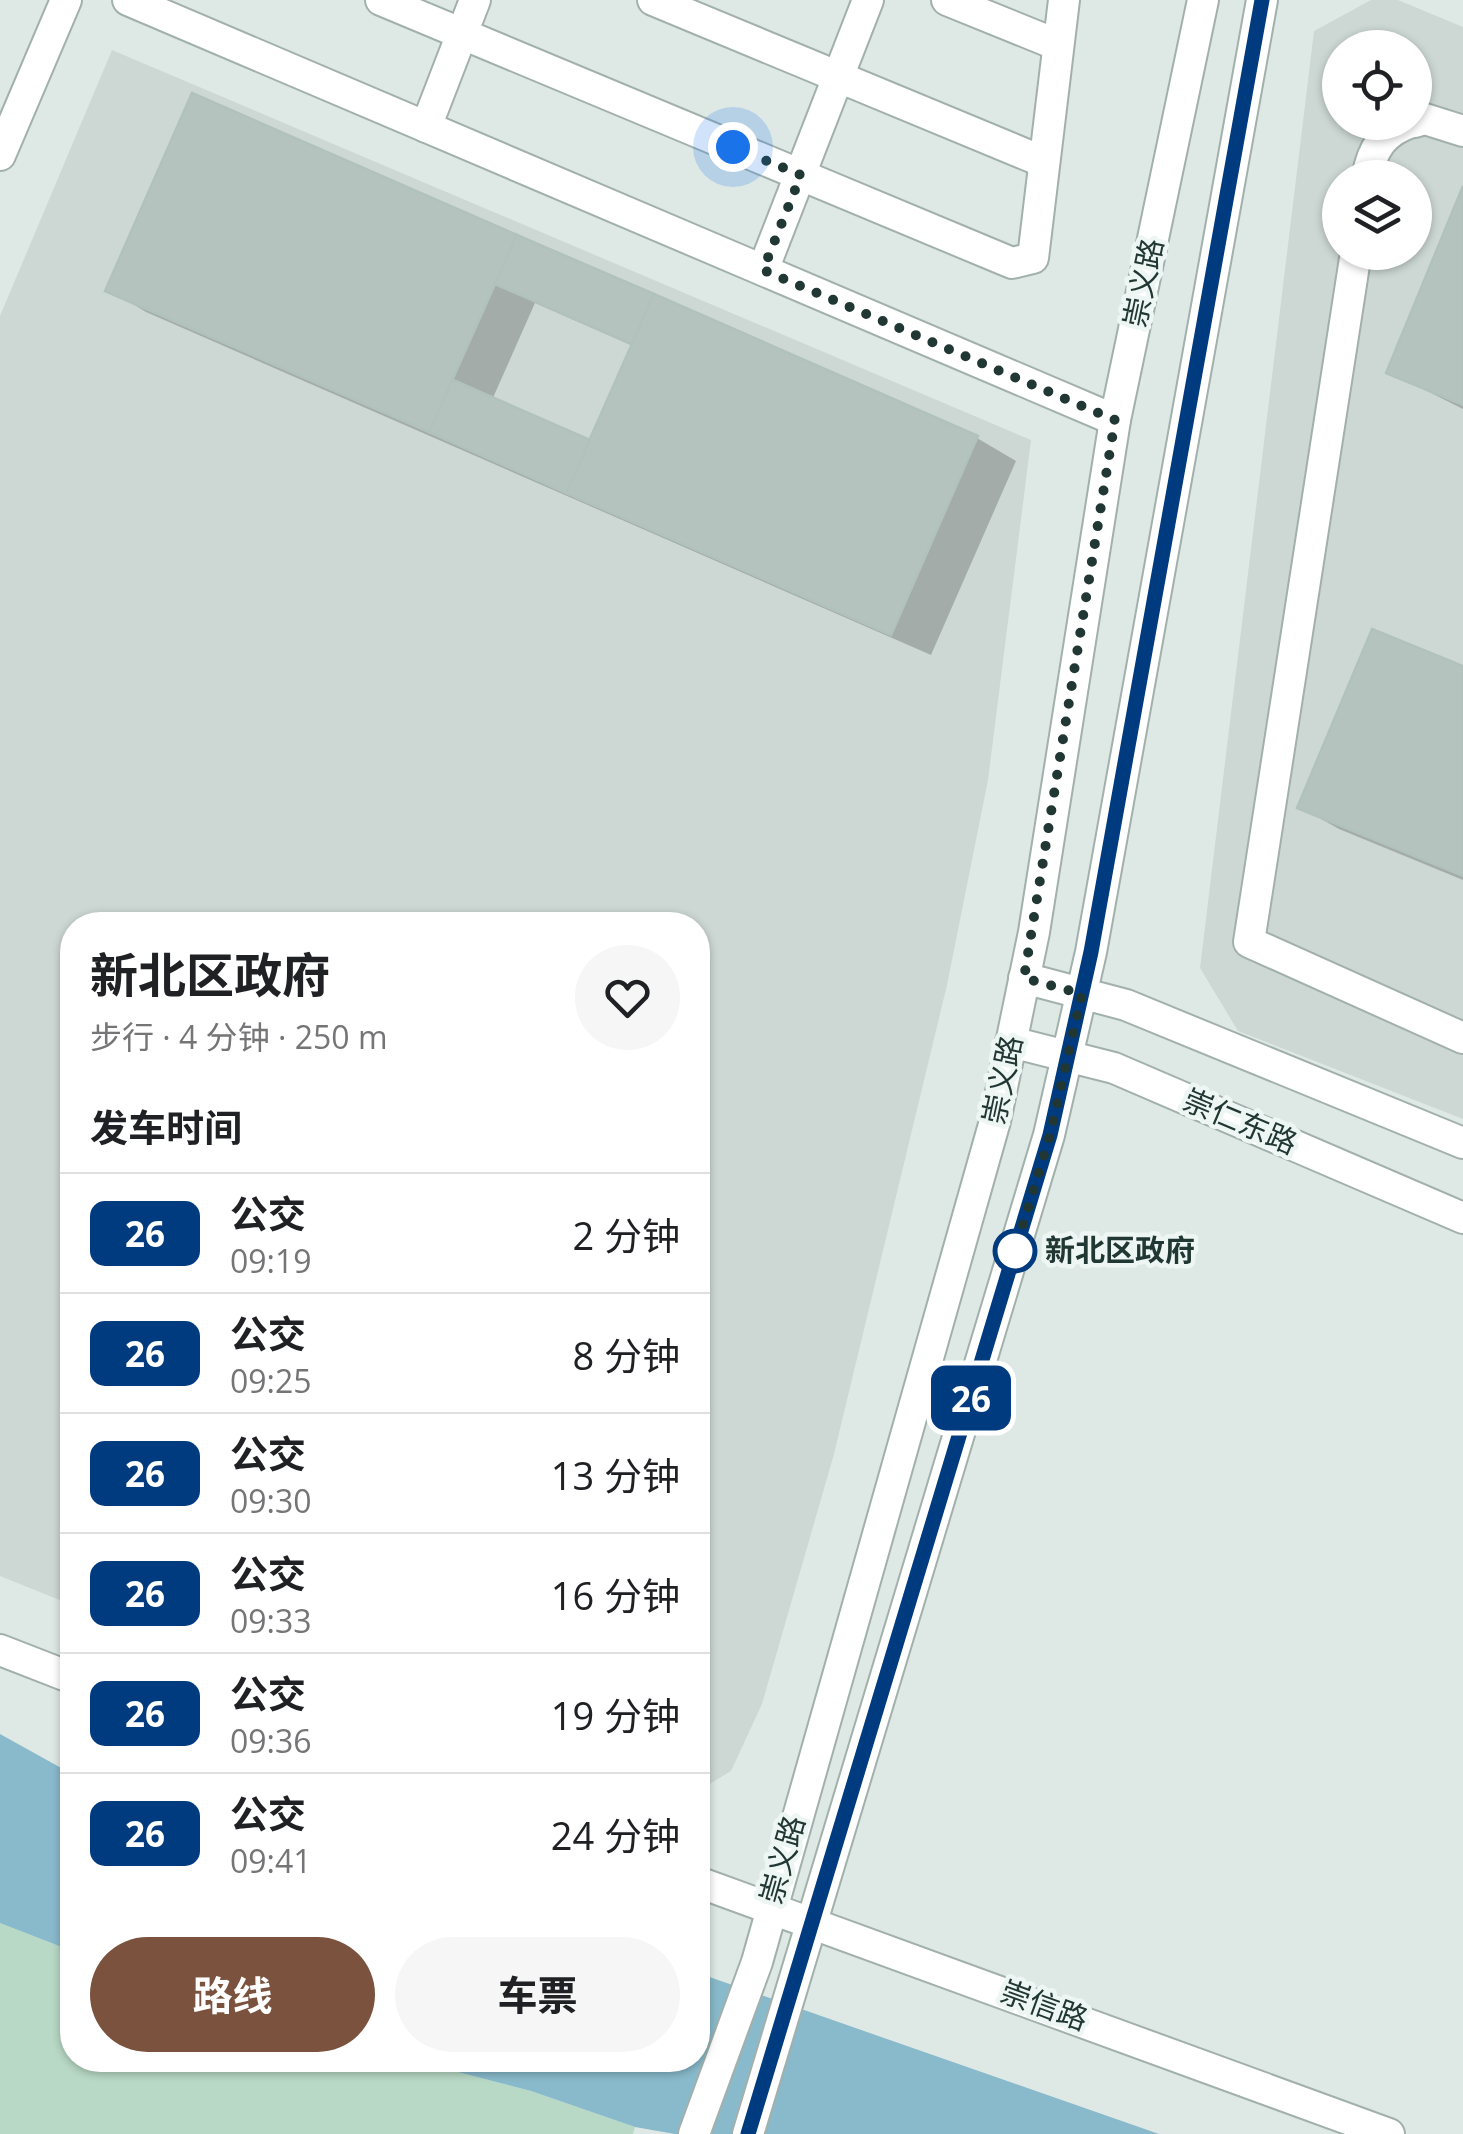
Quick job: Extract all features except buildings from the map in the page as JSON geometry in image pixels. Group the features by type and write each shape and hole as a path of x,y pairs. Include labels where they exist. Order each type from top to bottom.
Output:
{"street":[{"path":"0,155 66,0"},
{"path":"128,0 1115,420"},
{"path":"380,0 1012,263 1032,258 1064,0"},
{"path":"426,126 475,0"},
{"path":"654,0 1044,162"},
{"path":"763,270 868,0"},
{"path":"948,0 1058,45"},
{"name":"崇义路","path":"694,2134 756,1962 995,1121 1024,978 1115,420 1203,0"},
{"name":"崇义路","path":"748,2134 796,1987 1050,1135 1082,994 1262,0"},
{"path":"1432,122 1463,132"},
{"path":"1353,270 1249,942 1463,1038"},
{"path":"1024,978 1126,1005 1463,1143"},
{"name":"崇仁东路","path":"1011,1042 1114,1068 1463,1218"},
{"path":"0,1650 60,1673"},
{"name":"崇信路","path":"710,1886 1389,2134"}],"shaded area":[{"path":"1371,0 1398,0 1463,27 1463,1119 1238,1031 1200,968 1314,31"},
{"path":"112,50 1031,440 988,780 947,985 834,1454 762,1704 731,1771 710,1784 710,912 60,912 60,1600 0,1576 0,316"}],"green space":[{"path":"0,1923 60,1946 60,2072 457,2072 531,2091 635,2127 633,2134 0,2134"}],"water":[{"path":"0,1734 60,1767 60,1946 0,1923"},
{"path":"710,1977 1159,2134 675,2134 635,2127 531,2091 457,2072 710,2072"}],"bus line":[{"name":"26","path":"748,2134 796,1987 1050,1135 1091,952 1262,0"}],"place":[{"name":"新北区政府","path":"1015,1251"}],"route":[{"path":"733,147 801,175 763,270 1115,420 1024,978 1082,994 1050,1135 1015,1251"}]}
